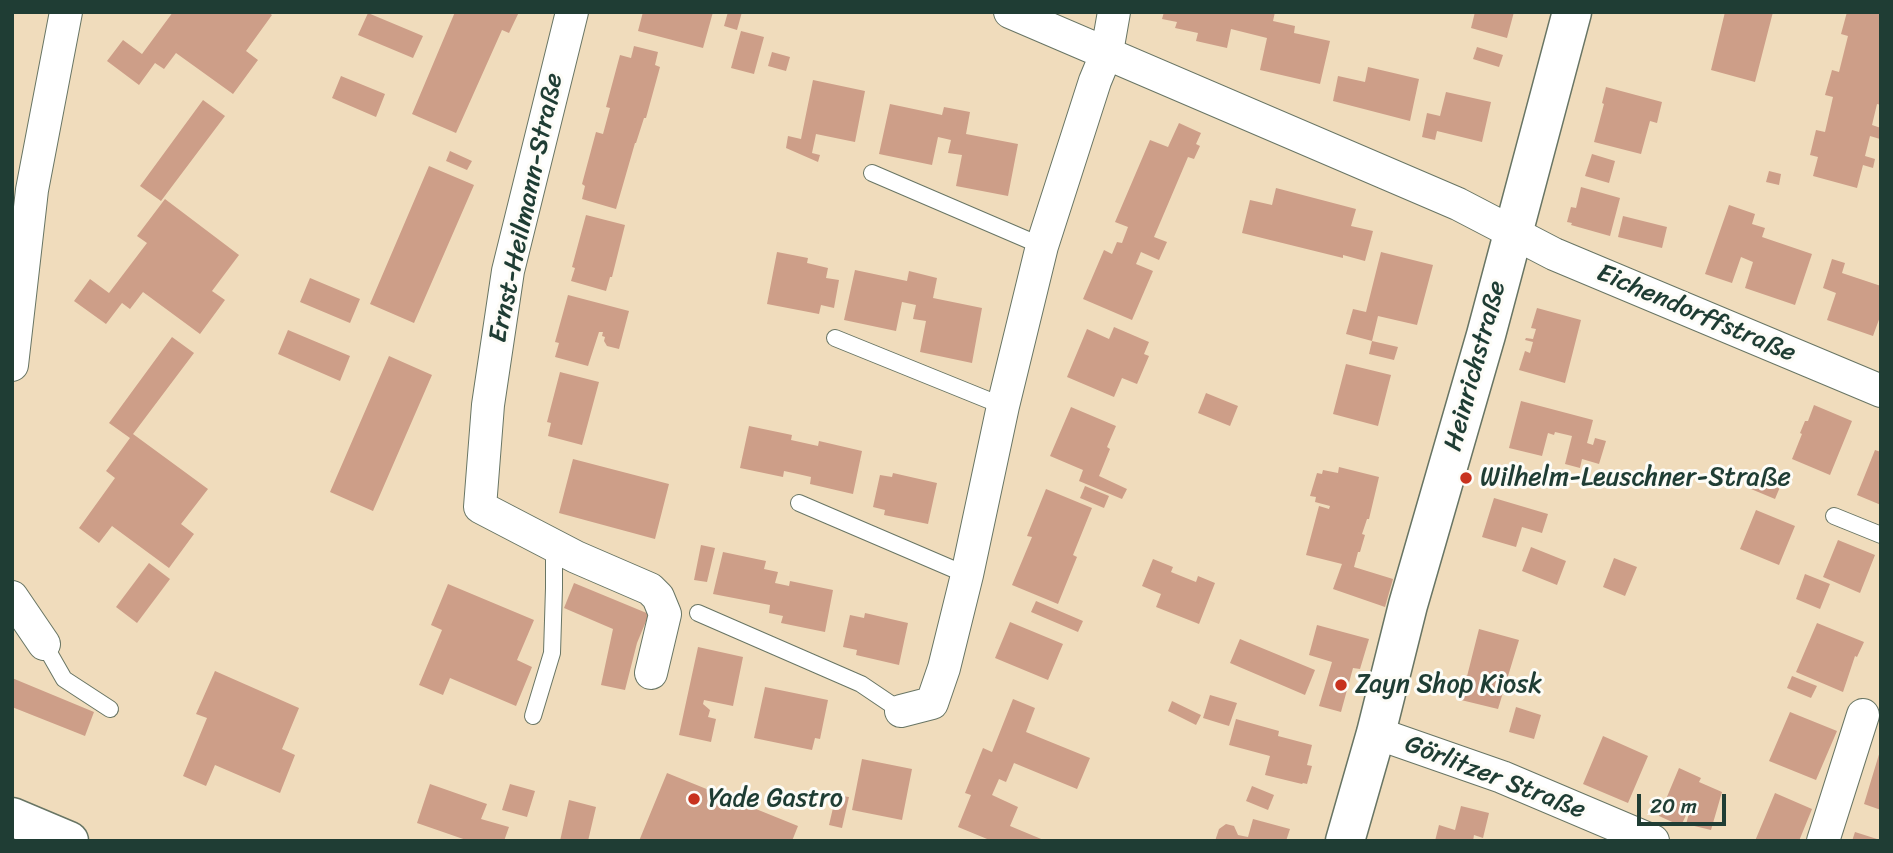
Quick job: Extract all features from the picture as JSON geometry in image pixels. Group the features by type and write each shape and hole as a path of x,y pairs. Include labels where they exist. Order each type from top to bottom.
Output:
{"street":[{"path":"12,365 32,190 66,12"},
{"name":"Ernst-Heilmann-Straße","path":"565,551 481,507 488,405 508,271 572,12"},
{"path":"1010,12 1458,204 1512,233"},
{"path":"901,711 932,703 944,668 1042,246 1107,52 1114,12"},
{"name":"Heinrichstraße","path":"1345,841 1408,605 1486,335 1572,12"},
{"name":"Eichendorffstraße","path":"1512,233 1554,254 1881,391"},
{"path":"565,551 650,589 658,597 665,614 651,673"},
{"path":"12,597 44,644"},
{"path":"1824,841 1863,715"},
{"name":"Görlitzer Straße","path":"1376,733 1502,776 1653,841"},
{"path":"12,817 69,841"}],"lane":[{"path":"872,173 1042,246"},
{"path":"835,338 1003,406"},
{"path":"799,503 967,575"},
{"path":"1835,516 1881,535"},
{"path":"534,716 552,653 555,588 565,551"},
{"path":"698,613 861,684 901,711"},
{"path":"44,644 64,678 110,709"}],"building":[{"path":"173,12 268,12 272,15 246,51 258,60 233,94 176,53 164,69 155,63 139,85 107,61 123,40 142,54"},
{"path":"455,12 519,12 509,33 502,30 456,133 412,114"},
{"path":"643,12 713,12 703,48 638,31"},
{"path":"728,12 742,12 737,30 724,26"},
{"path":"1164,12 1275,12 1273,21 1295,26 1294,33 1330,41 1320,84 1260,70 1267,38 1231,29 1227,48 1196,41 1198,33 1175,28 1177,22 1162,19"},
{"path":"1475,12 1514,12 1507,38 1471,28"},
{"path":"1725,12 1773,12 1755,82 1711,70"},
{"path":"1847,12 1881,12 1881,105 1877,104 1872,125 1881,128 1881,135 1880,139 1870,136 1865,156 1875,159 1873,168 1863,165 1857,188 1813,176 1818,157 1810,155 1816,130 1825,132 1833,97 1825,95 1832,70 1839,72 1848,36 1841,34"},
{"path":"368,13 423,36 413,58 358,35"},
{"path":"741,31 764,37 754,74 731,68"},
{"path":"634,46 658,52 655,65 660,67 616,209 582,199 585,186 582,184 596,132 603,134 610,108 606,107 620,55 631,58"},
{"path":"1477,47 1503,55 1499,67 1473,59"},
{"path":"772,52 790,57 786,71 768,66"},
{"path":"1368,67 1419,79 1410,121 1333,101 1338,76 1365,82"},
{"path":"341,76 385,94 376,117 332,98"},
{"path":"813,80 865,91 855,142 816,134 812,153 820,155 818,162 786,148 788,136 801,139"},
{"path":"1606,87 1662,102 1657,123 1650,121 1641,154 1594,142"},
{"path":"1446,92 1491,102 1482,142 1437,131 1435,140 1422,137 1427,113 1440,116"},
{"path":"203,100 225,116 161,201 140,186"},
{"path":"890,104 942,115 944,107 970,112 966,134 1018,144 1008,196 956,186 962,155 948,153 951,140 938,137 932,165 879,154"},
{"path":"1179,123 1201,133 1196,144 1200,146 1194,159 1188,157 1154,237 1167,242 1159,260 1141,252 1136,264 1153,271 1132,320 1083,299 1104,250 1112,254 1117,242 1122,243 1128,227 1115,222 1150,140 1168,147"},
{"path":"450,151 472,161 467,170 446,161"},
{"path":"1592,154 1615,161 1609,183 1585,176"},
{"path":"429,166 474,185 414,323 370,304"},
{"path":"1769,171 1781,174 1779,185 1766,182"},
{"path":"1581,187 1620,198 1610,236 1567,222 1571,207 1576,208"},
{"path":"1276,188 1356,209 1351,226 1373,231 1365,261 1242,233 1250,200 1272,205"},
{"path":"165,199 239,255 212,291 225,300 200,334 143,292 130,309 122,303 106,324 74,301 90,279 109,293 147,243 137,236"},
{"path":"1729,205 1755,214 1752,224 1765,228 1762,237 1812,254 1795,305 1745,288 1753,262 1741,257 1732,283 1705,274"},
{"path":"586,215 625,225 606,291 571,281 575,268 572,267"},
{"path":"1623,216 1667,227 1662,248 1618,237"},
{"path":"777,252 808,258 807,263 828,268 826,278 839,280 834,308 821,305 819,314 767,304"},
{"path":"1381,252 1433,265 1417,325 1378,316 1372,341 1346,334 1353,309 1366,312"},
{"path":"1832,259 1845,263 1842,273 1881,286 1881,314 1873,336 1827,320 1836,293 1823,288"},
{"path":"855,270 907,281 909,271 937,278 933,298 982,308 972,363 920,352 926,321 913,319 916,305 902,302 896,331 844,320"},
{"path":"310,278 360,299 350,323 300,302"},
{"path":"568,295 629,311 619,349 607,346 603,332 599,332 588,366 555,357 559,343 555,342"},
{"path":"1537,308 1581,320 1565,383 1519,370 1525,351 1530,353 1533,342 1525,340 1533,339 1536,329 1531,328"},
{"path":"1114,327 1149,342 1144,354 1149,356 1137,384 1122,378 1114,397 1067,377 1087,329 1109,339"},
{"path":"288,330 350,356 340,381 278,354"},
{"path":"172,337 194,353 133,434 208,489 181,524 194,534 169,568 112,526 99,543 79,528 115,478 106,471 130,438 109,423"},
{"path":"1372,341 1398,347 1394,360 1369,354"},
{"path":"389,356 432,375 373,511 330,492"},
{"path":"1346,364 1391,375 1378,426 1333,414"},
{"path":"560,372 599,382 582,445 548,436 551,423 547,422"},
{"path":"1206,393 1238,406 1230,426 1198,413"},
{"path":"1521,401 1593,420 1587,443 1593,445 1595,438 1606,441 1599,464 1582,459 1580,468 1565,464 1572,436 1555,432 1554,435 1548,433 1542,456 1509,448"},
{"path":"1814,405 1852,421 1830,475 1792,459 1802,434 1800,433"},
{"path":"1071,407 1116,426 1099,476 1127,489 1122,499 1079,481 1083,470 1050,456"},
{"path":"749,426 792,435 791,440 818,446 819,441 862,451 853,494 810,484 811,477 798,474 784,471 783,477 740,468"},
{"path":"1875,450 1881,452 1881,505 1857,495"},
{"path":"573,459 669,484 655,539 559,513"},
{"path":"1339,467 1379,477 1354,567 1393,579 1385,607 1333,589 1342,564 1306,555 1319,506 1329,509 1330,506 1315,502 1316,497 1310,496 1317,473 1322,474 1323,470 1338,473"},
{"path":"893,473 937,483 928,524 884,515 885,510 873,507 880,475 892,477"},
{"path":"1756,477 1780,487 1775,499 1751,489"},
{"path":"1085,486 1109,496 1104,508 1080,498"},
{"path":"1046,489 1092,508 1073,555 1077,557 1058,604 1012,585 1032,537 1027,536"},
{"path":"1494,498 1548,514 1542,533 1522,527 1516,547 1482,537"},
{"path":"1756,510 1795,526 1779,565 1740,549"},
{"path":"1838,540 1875,555 1860,593 1823,577"},
{"path":"701,545 715,548 707,582 694,580"},
{"path":"1531,547 1566,561 1557,585 1522,571"},
{"path":"723,552 766,561 764,569 778,572 775,583 789,586 790,581 833,590 825,632 781,623 783,616 769,613 770,605 713,594"},
{"path":"1614,558 1637,567 1625,596 1603,587"},
{"path":"1153,559 1173,567 1171,572 1196,582 1198,576 1215,583 1199,624 1156,607 1161,594 1142,586"},
{"path":"149,563 170,579 137,623 116,607"},
{"path":"1805,574 1830,584 1820,609 1796,599"},
{"path":"574,583 649,614 637,643 625,690 601,685 613,629 564,608"},
{"path":"448,584 534,620 517,660 532,667 516,706 450,678 443,695 419,685 442,630 431,625"},
{"path":"1036,601 1083,621 1078,632 1031,612"},
{"path":"865,613 908,623 899,665 856,655 857,650 843,647 850,615 864,618"},
{"path":"1010,622 1063,644 1048,680 995,658"},
{"path":"1817,623 1864,642 1857,657 1855,656 1843,692 1796,672"},
{"path":"1317,625 1369,639 1360,669 1353,668 1341,712 1319,706 1332,662 1309,655"},
{"path":"1479,629 1519,640 1498,709 1461,700"},
{"path":"1240,639 1315,670 1305,695 1230,663"},
{"path":"698,647 743,657 733,706 704,700 703,704 710,710 708,717 716,719 711,742 679,735"},
{"path":"215,671 299,708 282,749 295,755 280,793 215,765 206,786 183,776 207,718 196,714"},
{"path":"1792,676 1817,686 1811,698 1787,688"},
{"path":"12,678 94,712 85,736 12,707"},
{"path":"765,687 828,700 820,739 815,738 812,750 754,738"},
{"path":"1210,695 1237,703 1229,726 1203,718"},
{"path":"1013,699 1035,708 1026,732 1090,758 1077,789 1014,763 1006,782 999,779 992,795 1018,807 1010,826 1046,841 992,841 958,827 971,795 965,793 983,748 992,752"},
{"path":"1172,701 1201,715 1196,725 1168,711"},
{"path":"1516,707 1541,715 1534,739 1509,732"},
{"path":"1790,712 1837,731 1816,780 1769,761"},
{"path":"1236,719 1279,731 1278,736 1312,745 1307,765 1312,766 1307,784 1265,775 1270,756 1229,745"},
{"path":"1603,736 1648,756 1628,803 1583,784"},
{"path":"1881,751 1881,810 1864,804"},
{"path":"862,759 912,769 902,820 852,810"},
{"path":"1679,768 1701,778 1699,782 1722,792 1711,830 1686,824 1693,800 1681,826 1659,816"},
{"name":"Yade Gastro","path":"667,773 798,826 792,841 639,841"},
{"path":"430,784 487,804 481,819 509,827 504,841 469,841 417,823"},
{"path":"510,784 535,791 527,817 502,810"},
{"path":"1252,786 1274,795 1268,810 1246,801"},
{"path":"1775,793 1812,809 1799,841 1755,841"},
{"path":"836,795 849,797 842,828 829,825"},
{"path":"569,800 596,807 588,841 560,841"},
{"path":"1461,806 1489,813 1483,838 1474,835 1473,841 1435,841 1439,825 1455,830"},
{"path":"1253,819 1290,829 1286,841 1215,841 1219,829 1226,824 1234,826 1238,835 1248,837"},
{"path":"1855,832 1877,839 1852,841"}],"place":[{"name":"Wilhelm-Leuschner-Straße","path":"1466,478"},
{"name":"Zayn Shop Kiosk","path":"1341,685"},
{"name":"Yade Gastro","path":"694,799"}]}
